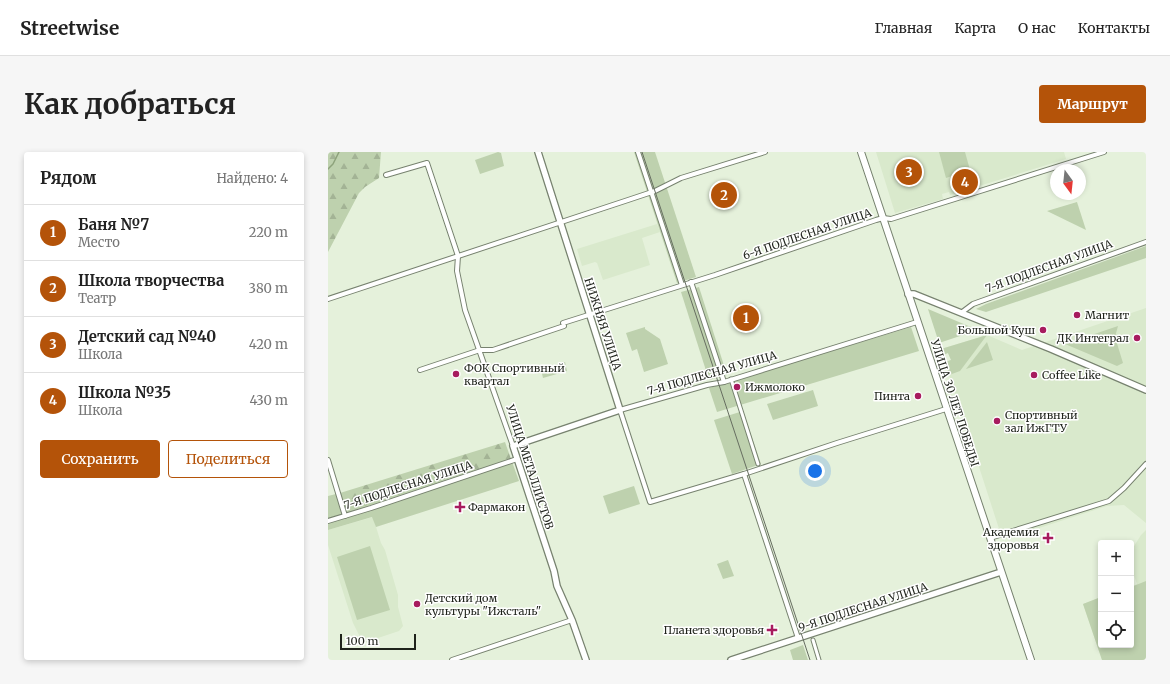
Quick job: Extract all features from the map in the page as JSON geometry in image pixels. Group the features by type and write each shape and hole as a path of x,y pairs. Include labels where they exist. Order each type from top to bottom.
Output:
{"main road":[{"name":"УЛИЦА 30 ЛЕТ ПОБЕДЫ","path":"861,152 1031,660"}],"street":[{"name":"НИЖНЯЯ УЛИЦА","path":"538,152 650,502 744,474"},
{"path":"638,152 682,285"},
{"path":"328,299 651,192 681,178 765,152"},
{"name":"6-Я ПОДЛЕСНАЯ УЛИЦА","path":"420,370 480,350 492,350 590,314 883,218 891,219 1104,152"},
{"name":"УЛИЦА МЕТАЛЛИСТОВ","path":"386,175 427,164 458,256 457,270 466,310 513,446 554,571 557,586 572,620 586,660"},
{"name":"7-Я ПОДЛЕСНАЯ УЛИЦА","path":"961,313 973,304 1146,242"},
{"path":"691,282 724,382"},
{"path":"908,294 914,294 1051,349 1146,390"},
{"name":"7-Я ПОДЛЕСНАЯ УЛИЦА","path":"513,446 620,410 707,385 724,382 917,322"},
{"path":"731,379 758,464"},
{"path":"798,638 744,474 946,409"},
{"name":"7-Я ПОДЛЕСНАЯ УЛИЦА","path":"328,521 517,459"},
{"path":"328,460 345,516"},
{"path":"990,538 1109,501 1124,488 1146,464"},
{"name":"9-Я ПОДЛЕСНАЯ УЛИЦА","path":"732,660 1001,572"},
{"path":"452,660 572,620"},
{"path":"813,640 819,660"}],"shaded area":[{"path":"876,152 1064,152 1066,159 950,195 949,192 942,194 943,199 895,213"},
{"path":"657,224 660,232 642,238 650,265 603,280 597,263 595,262 582,266 577,249"},
{"path":"1146,308 1146,523 1124,505 1107,506 1005,539 1003,541 945,362 951,360 948,353 943,355 941,349 987,335 1022,350"},
{"path":"373,517 381,543 385,550 398,595 398,607 403,626 399,631 363,643 353,623 328,545 328,530"},
{"path":"1146,530 1146,660 1102,660 1083,604 1098,598 1098,648 1134,648 1134,586 1137,584 1134,576 1134,546"}],"green space":[{"path":"328,152 381,152 379,178 359,193 328,252"},
{"path":"498,152 501,153 504,166 480,174 475,160"},
{"path":"634,152 655,152 696,277 677,283"},
{"path":"939,152 965,152 970,170 946,178"},
{"path":"1077,202 1086,230 1047,211"},
{"path":"1146,246 1146,258 986,312 976,309 986,304"},
{"path":"699,287 727,375 709,380 681,292"},
{"path":"928,309 978,330 939,343"},
{"path":"1118,326 1115,337 1123,363 1117,366 1065,344"},
{"path":"645,327 645,329 660,339 668,364 644,372 637,349 632,351 626,333"},
{"path":"911,327 919,351 717,412 709,388"},
{"path":"987,335 960,371 949,375 945,362 951,360 948,353 943,355 941,349"},
{"path":"987,342 993,360 966,369"},
{"path":"565,362 567,371 543,378 541,369"},
{"path":"813,390 818,406 773,420 767,404"},
{"path":"743,411 761,464 732,474 714,420"},
{"path":"505,442 511,459 345,512 340,493"},
{"path":"511,459 519,481 376,527 372,517 328,530 328,496 340,493 346,511"},
{"path":"634,486 640,504 609,514 603,496"},
{"path":"370,546 390,610 357,620 337,557"},
{"path":"728,560 734,576 723,579 717,564"},
{"path":"1146,581 1146,660 1102,660 1083,604 1098,598 1098,648 1134,648 1134,586"},
{"path":"803,645 808,660 793,660 790,650"}],"waterway":[{"path":"328,169 333,164 339,152"}],"tram line":[{"path":"642,152 810,660"}],"place":[{"name":"Детский сад №40","path":"909,172"},
{"name":"Школа №35","path":"965,182"},
{"name":"Школа творчества","path":"724,195"},
{"name":"Магнит","path":"1077,315"},
{"name":"Баня №7","path":"746,318"},
{"name":"Большой Куш","path":"1043,330"},
{"name":"ДК Интеграл","path":"1137,338"},
{"name":"ФОК Спортивный квартал","path":"456,374"},
{"name":"Coffee Like","path":"1034,375"},
{"name":"Ижмолоко","path":"737,387"},
{"name":"Пинта","path":"918,396"},
{"name":"Спортивный зал ИжГТУ","path":"997,421"},
{"name":"Фармакон","path":"460,507"},
{"name":"Академия здоровья","path":"1048,538"},
{"name":"Детский дом культуры \"Ижсталь\"","path":"417,604"},
{"name":"Планета здоровья","path":"772,630"}]}
